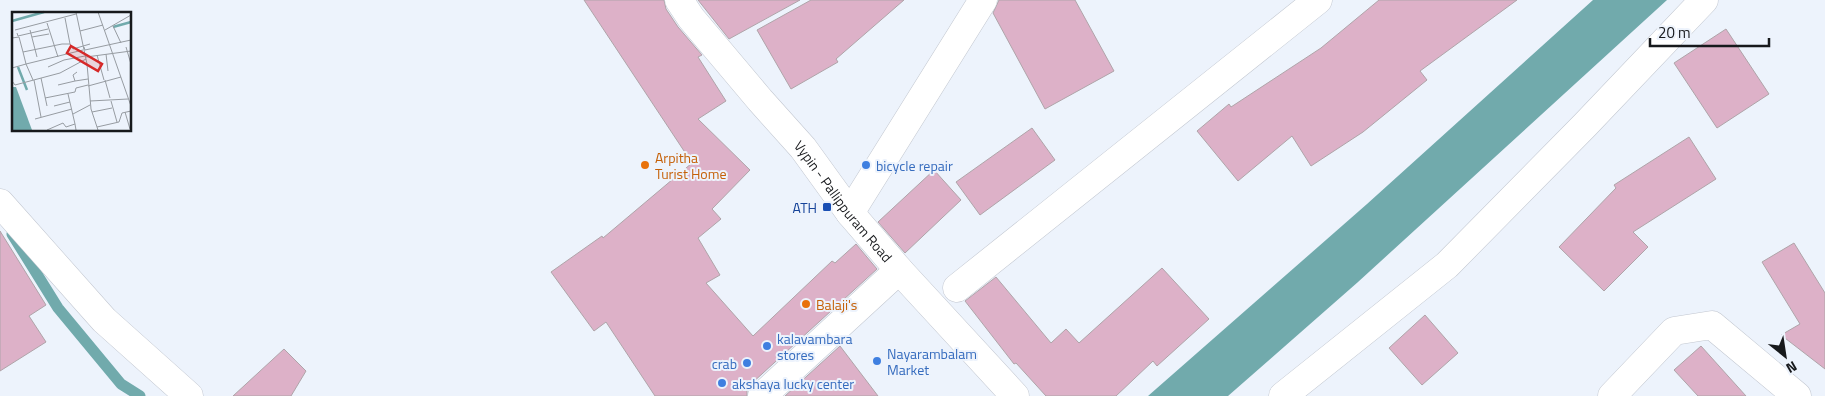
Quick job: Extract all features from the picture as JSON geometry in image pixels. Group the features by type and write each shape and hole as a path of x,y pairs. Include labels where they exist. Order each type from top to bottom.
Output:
{"street":[{"name":"Vypin - Pallippuram Road","path":"679,0 691,18 803,148 850,213 899,270 1007,387"},
{"path":"850,213 983,0"},
{"path":"957,288 1318,0"},
{"path":"1283,396 1447,265 1586,125 1704,0"},
{"path":"0,203 104,320 189,396"},
{"path":"762,396 899,270"},
{"path":"1612,396 1674,331 1712,325 1798,396"}],"water":[{"path":"1593,0 1667,0 1358,282 1228,396 1148,396 1367,204"}],"building":[{"path":"584,0 664,0 666,9 678,27 702,55 698,57 726,101 698,119 750,170 712,209 721,219 698,238 720,275 706,283 753,336 832,261 835,263 856,244 877,269 751,384 747,391 747,396 655,396 606,322 594,331 551,272 602,236 603,238 692,163"},
{"path":"698,0 800,0 729,39"},
{"path":"811,0 904,0 836,59 838,62 791,89 757,30"},
{"path":"999,0 1075,0 1114,71 1045,109 993,13"},
{"path":"1379,0 1517,0 1420,71 1427,80 1363,132 1311,166 1292,136 1238,181 1197,131 1229,104 1231,107 1321,48"},
{"path":"1726,29 1769,94 1717,128 1674,63"},
{"path":"1032,128 1055,160 980,215 956,182"},
{"path":"1689,137 1716,179 1633,232 1648,247 1604,291 1559,247 1616,188 1614,185"},
{"path":"934,170 961,200 905,253 878,222"},
{"path":"0,231 46,305 29,316 46,342 0,371"},
{"path":"1794,243 1825,293 1825,369 1781,335 1800,324 1762,262"},
{"path":"1162,268 1209,319 1157,366 1153,361 1116,396 1046,396 1016,363 1014,364 965,301 996,277 1051,343 1066,329 1079,343"},
{"path":"1425,315 1458,353 1422,385 1389,348"},
{"path":"840,346 878,396 785,396"},
{"path":"1701,346 1746,396 1698,396 1674,370"},
{"path":"284,349 306,371 291,396 233,396"}],"waterway":[{"path":"12,234 58,308 121,384 140,396"}],"place":[{"name":"Arpitha Turist Home","path":"645,165"},
{"name":"bicycle repair","path":"866,165"},
{"name":"ATH","path":"827,207"},
{"name":"Balaji's","path":"806,304"},
{"name":"kalavambara stores","path":"767,346"},
{"name":"Nayarambalam Market","path":"877,361"},
{"name":"crab","path":"747,363"},
{"name":"akshaya lucky center","path":"722,383"}]}
